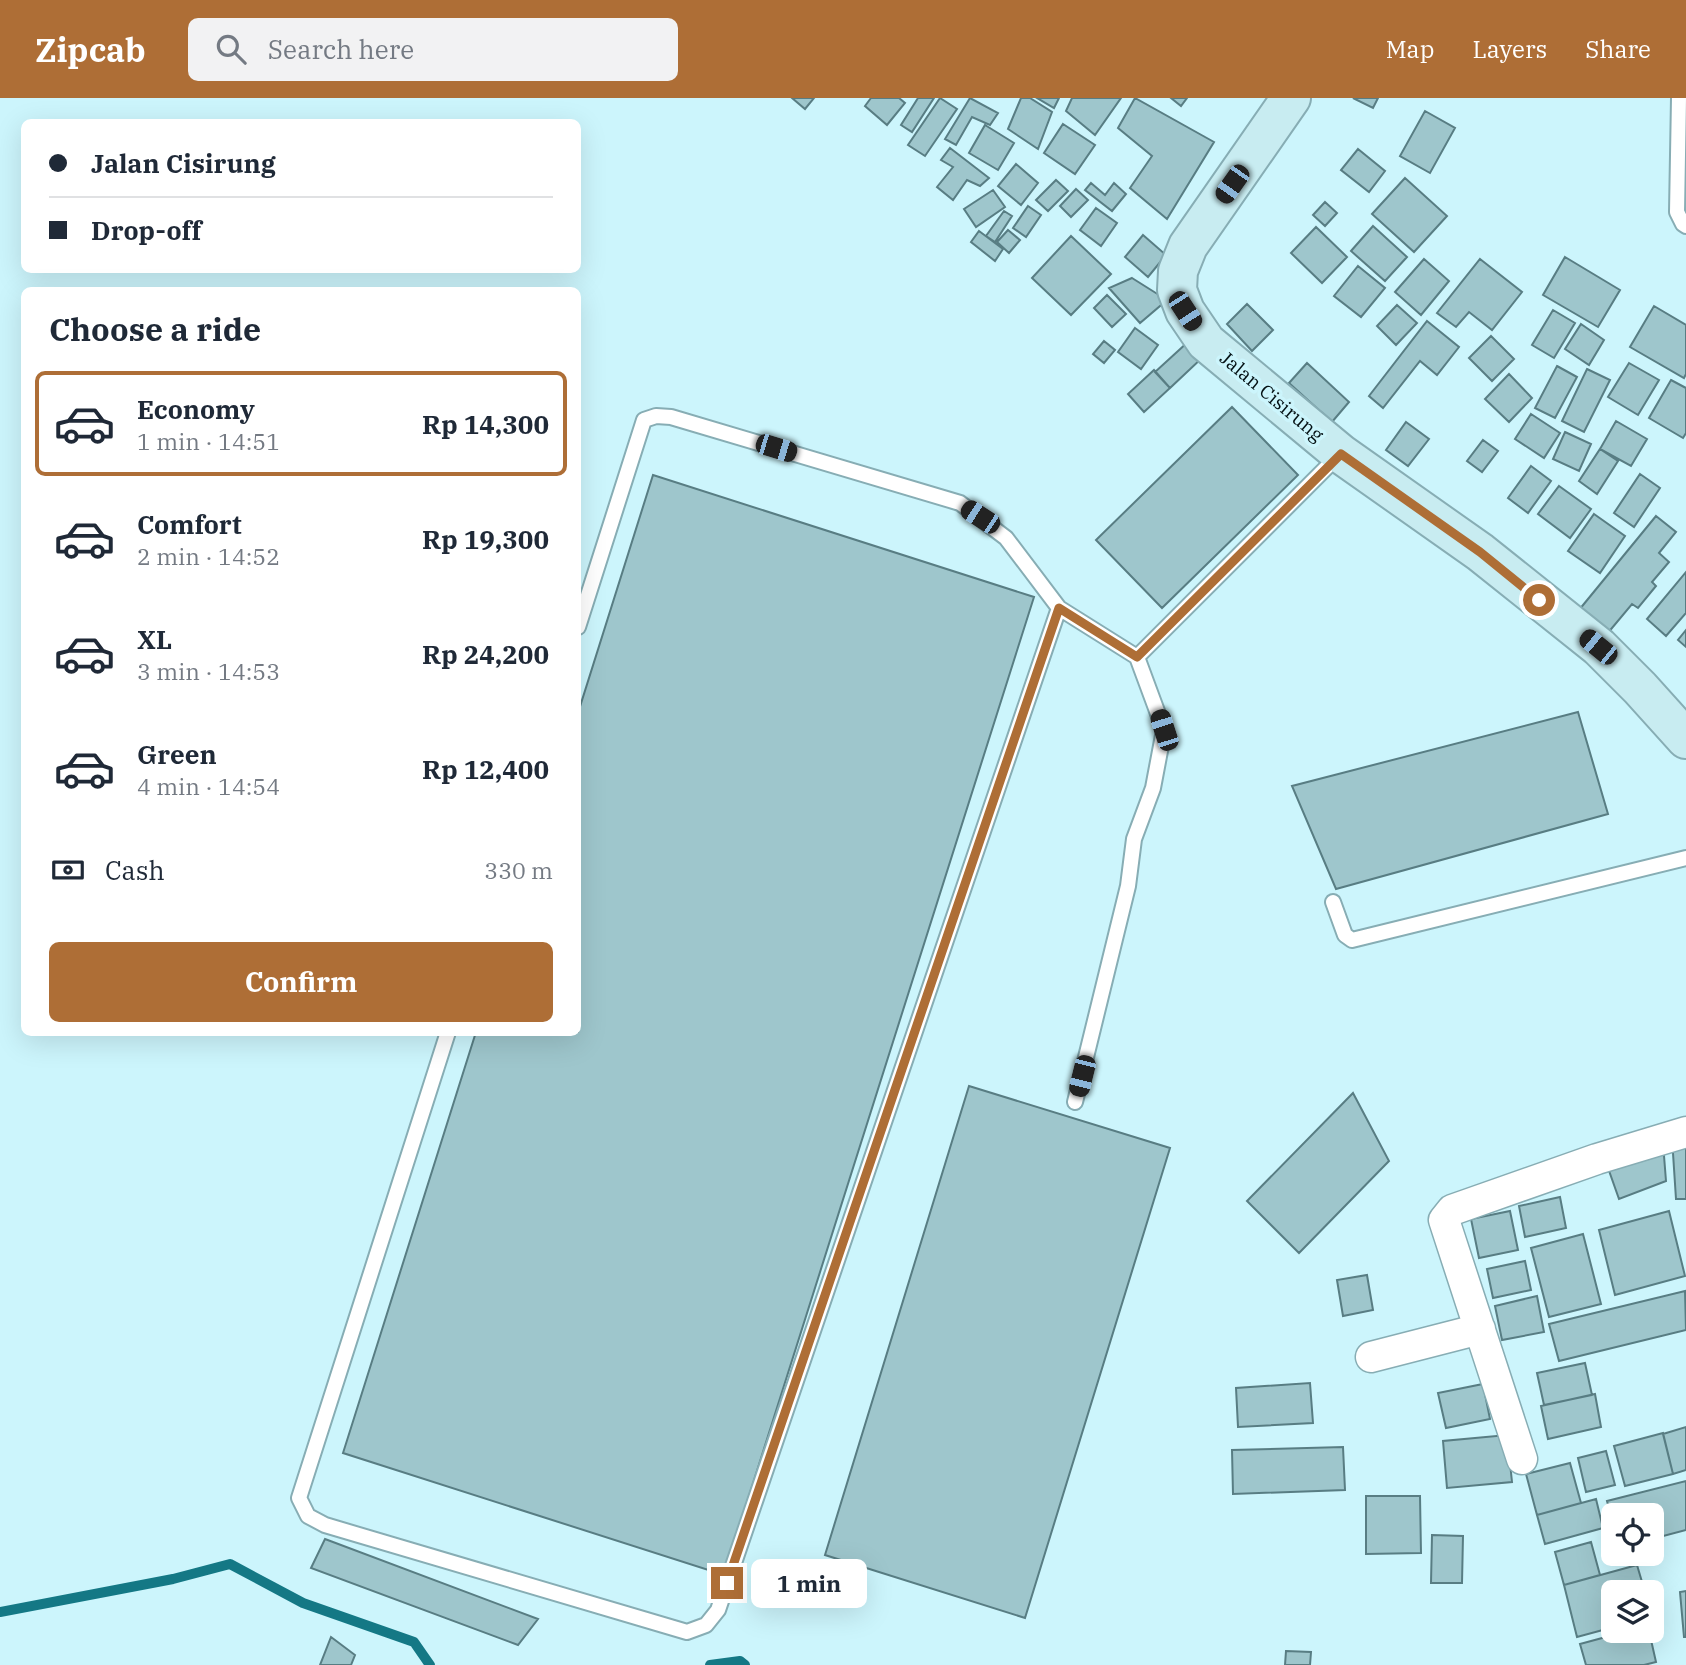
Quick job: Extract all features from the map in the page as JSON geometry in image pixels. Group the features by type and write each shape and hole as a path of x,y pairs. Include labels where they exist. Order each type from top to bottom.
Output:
{"main road":[{"name":"Jalan Cisirung","path":"1291,98 1188,246 1178,271 1177,290 1185,311 1206,342 1341,454 1480,552 1598,647 1686,739"}],"street":[{"path":"1522,1459 1444,1220 1452,1210 1597,1159 1686,1132"},
{"path":"1371,1357 1480,1329"}],"lane":[{"path":"1679,98 1677,212 1682,225 1686,226"},
{"path":"581,618 644,420 656,416 670,417 960,503 1006,538 1059,608 1137,657 1164,730 1153,788 1134,839 1128,886 1075,1102"},
{"path":"1137,657 1341,454"},
{"path":"447,1036 299,1498 309,1516 325,1525 687,1632 706,1625 718,1610 1059,608"},
{"path":"1333,902 1345,935 1352,940 1686,858"}],"building":[{"path":"792,98 814,98 805,109"},
{"path":"871,98 899,98 905,103 887,125 865,106"},
{"path":"918,98 934,98 912,132 901,125"},
{"path":"940,98 957,109 925,156 908,145"},
{"path":"970,98 998,113 990,125 972,117 956,145 945,139"},
{"path":"1021,98 1030,98 1052,112 1038,149 1008,129"},
{"path":"1037,98 1059,98 1054,108"},
{"path":"1072,98 1121,98 1095,135 1066,111"},
{"path":"1135,98 1214,142 1167,219 1130,188 1152,156 1118,128"},
{"path":"1171,98 1187,98 1181,106"},
{"path":"1353,98 1378,98 1373,108"},
{"path":"1425,111 1455,128 1430,173 1400,156"},
{"path":"1063,124 1095,145 1075,174 1044,153"},
{"path":"985,125 1014,143 998,170 969,153"},
{"path":"950,148 989,178 980,186 967,180 953,200 937,187 953,167 941,160"},
{"path":"1358,149 1385,171 1369,192 1341,170"},
{"path":"1016,164 1038,183 1021,205 998,186"},
{"path":"1405,178 1447,216 1414,252 1372,214"},
{"path":"1056,180 1068,191 1048,211 1036,200"},
{"path":"1091,183 1105,195 1114,183 1126,194 1112,211 1085,190"},
{"path":"1076,189 1088,200 1071,217 1060,206"},
{"path":"993,190 1005,207 976,227 964,209"},
{"path":"1325,202 1337,213 1325,226 1313,215"},
{"path":"1028,206 1041,215 1026,237 1013,228"},
{"path":"1096,208 1117,223 1101,246 1080,230"},
{"path":"1004,211 1012,216 995,242 986,236"},
{"path":"1373,226 1407,257 1385,281 1351,251"},
{"path":"1316,227 1347,257 1322,283 1291,253"},
{"path":"1008,230 1020,240 1009,253 997,242"},
{"path":"979,231 1003,249 995,261 971,242"},
{"path":"1143,235 1166,255 1148,277 1125,257"},
{"path":"1071,236 1111,274 1071,315 1032,278"},
{"path":"1565,257 1620,290 1598,327 1543,295"},
{"path":"1424,259 1449,281 1421,315 1395,292"},
{"path":"1480,259 1522,292 1492,330 1469,312 1456,327 1437,313"},
{"path":"1358,266 1385,288 1361,317 1334,296"},
{"path":"1132,278 1167,300 1140,323 1109,288"},
{"path":"1107,295 1126,314 1112,327 1094,308"},
{"path":"1247,304 1273,330 1252,351 1227,324"},
{"path":"1397,305 1417,323 1396,345 1377,326"},
{"path":"1654,306 1686,325 1684,378 1630,347"},
{"path":"1553,310 1575,323 1554,358 1532,345"},
{"path":"1427,321 1459,347 1437,375 1420,361 1383,408 1369,396"},
{"path":"1581,324 1604,340 1589,365 1565,349"},
{"path":"1135,328 1158,345 1141,369 1118,352"},
{"path":"1491,336 1514,359 1492,381 1469,358"},
{"path":"1104,341 1115,350 1104,363 1093,354"},
{"path":"1189,341 1203,357 1170,388 1155,372"},
{"path":"1307,363 1349,402 1332,422 1289,383"},
{"path":"1629,363 1659,380 1638,415 1608,397"},
{"path":"1557,366 1577,377 1555,418 1535,408"},
{"path":"1587,369 1610,380 1584,432 1562,421"},
{"path":"1154,370 1170,388 1144,412 1128,394"},
{"path":"1509,374 1532,398 1509,422 1485,399"},
{"path":"1671,380 1686,388 1686,433 1683,438 1649,418"},
{"path":"1232,407 1298,475 1162,608 1096,540"},
{"path":"1531,414 1560,433 1544,458 1515,439"},
{"path":"1616,421 1647,439 1631,466 1600,449"},
{"path":"1406,422 1429,439 1408,466 1386,450"},
{"path":"1565,432 1591,444 1579,471 1553,459"},
{"path":"1483,440 1498,451 1482,472 1467,461"},
{"path":"1600,449 1618,461 1597,494 1579,481"},
{"path":"1531,466 1551,481 1528,513 1508,498"},
{"path":"1640,474 1660,488 1634,527 1614,513"},
{"path":"653,475 1034,597 724,1575 343,1453 475,1036 581,1036 581,703"},
{"path":"1559,486 1591,509 1570,538 1538,514"},
{"path":"1594,514 1625,536 1600,573 1568,551"},
{"path":"1656,516 1676,532 1659,553 1669,562 1652,582 1656,586 1638,608 1632,604 1607,634 1579,610"},
{"path":"1686,572 1686,613 1666,636 1647,619"},
{"path":"1686,630 1686,647 1678,640"},
{"path":"1578,712 1608,814 1336,889 1292,786"},
{"path":"969,1086 1170,1148 1025,1618 825,1555"},
{"path":"1353,1093 1389,1161 1299,1253 1247,1201"},
{"path":"1686,1137 1686,1199 1676,1199 1672,1138"},
{"path":"1663,1143 1666,1181 1619,1199 1607,1165"},
{"path":"1560,1197 1566,1228 1525,1237 1519,1206"},
{"path":"1510,1211 1518,1250 1479,1258 1471,1219"},
{"path":"1669,1211 1685,1276 1615,1295 1599,1230"},
{"path":"1583,1234 1601,1304 1549,1317 1531,1248"},
{"path":"1525,1261 1531,1290 1493,1298 1487,1269"},
{"path":"1367,1275 1373,1310 1343,1316 1337,1280"},
{"path":"1685,1291 1686,1330 1559,1361 1549,1324"},
{"path":"1537,1296 1544,1332 1502,1340 1495,1306"},
{"path":"1585,1363 1592,1395 1544,1405 1537,1373"},
{"path":"1310,1383 1313,1423 1238,1427 1236,1388"},
{"path":"1483,1384 1490,1419 1446,1428 1438,1393"},
{"path":"1595,1394 1601,1427 1548,1439 1541,1406"},
{"path":"1686,1427 1686,1470 1673,1474 1663,1434"},
{"path":"1663,1433 1673,1474 1625,1486 1614,1446"},
{"path":"1507,1435 1512,1482 1447,1488 1443,1441"},
{"path":"1343,1447 1345,1490 1233,1494 1232,1450"},
{"path":"1606,1451 1615,1485 1586,1492 1578,1458"},
{"path":"1570,1463 1581,1503 1537,1515 1526,1474"},
{"path":"1686,1481 1686,1530 1664,1536 1664,1503 1607,1501"},
{"path":"1366,1496 1420,1496 1421,1553 1366,1554"},
{"path":"1596,1499 1601,1529 1545,1544 1537,1515"},
{"path":"1432,1535 1463,1536 1462,1583 1431,1583"},
{"path":"325,1539 538,1619 518,1645 311,1568"},
{"path":"1591,1542 1600,1575 1564,1585 1555,1552"},
{"path":"1633,1566 1637,1566 1641,1580 1601,1580 1601,1631 1577,1637 1564,1585"},
{"path":"1686,1591 1686,1637 1684,1637 1680,1592"},
{"path":"331,1637 355,1655 351,1665 320,1665"},
{"path":"1601,1638 1601,1643 1652,1643 1656,1662 1644,1665 1586,1665 1580,1644"},
{"path":"1286,1651 1311,1652 1310,1665 1285,1665"}],"waterway":[{"path":"0,1612 173,1579 230,1564 303,1603 414,1642 430,1665"},
{"path":"710,1665 740,1661 745,1665"}],"route":[{"path":"727,1583 1059,608 1137,657 1341,454 1480,552 1539,600"}]}
